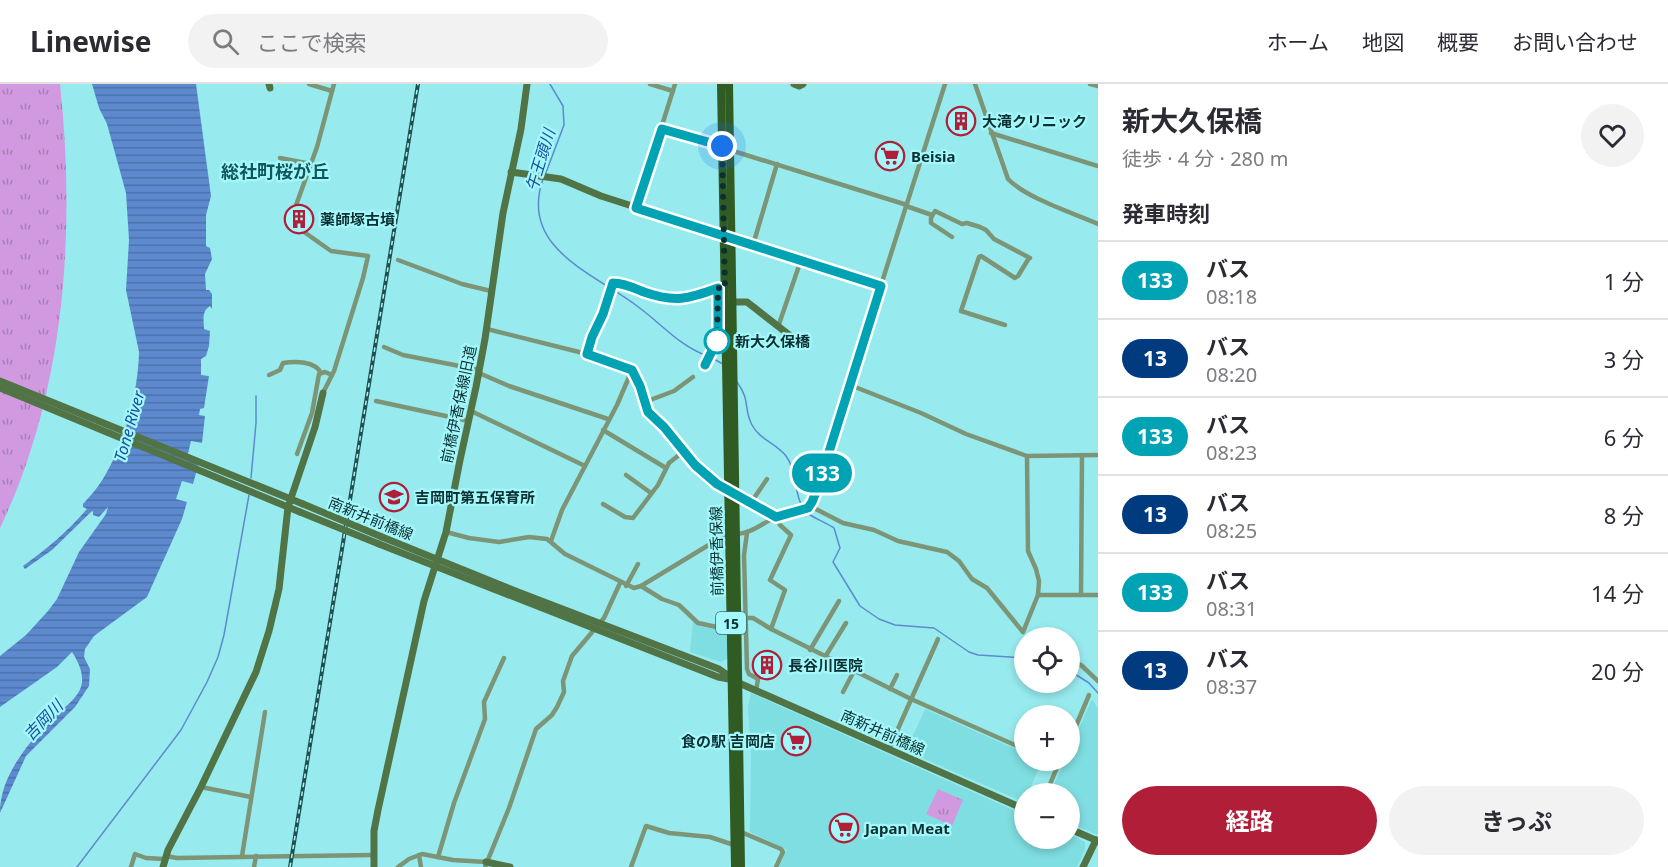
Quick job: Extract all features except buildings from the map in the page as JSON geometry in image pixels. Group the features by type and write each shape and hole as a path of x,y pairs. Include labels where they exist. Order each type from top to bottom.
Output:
{"main road":[{"name":"15","path":"721,84 732,302 730,362"},
{"name":"15","path":"726,148 729,84"},
{"name":"15","path":"728,237 721,288 730,362"},
{"name":"前橋伊香保線","path":"730,362 727,379 728,491 733,535 735,867"},
{"name":"前橋伊香保線","path":"730,362 734,390 736,496 731,630 735,681 741,867"}],"street":[{"path":"309,84 332,91"},
{"path":"164,861 248,692 266,640 281,575 289,503 315,427 323,393 332,375 360,289 368,256 342,254 328,249 291,223 334,84"},
{"name":"前橋伊香保線旧道","path":"374,867 378,810 424,601 446,532 479,371 527,84"},
{"path":"650,84 673,91"},
{"path":"636,208 675,84"},
{"path":"794,84 799,86 803,84"},
{"path":"446,532 492,541 535,537 551,541 565,554 634,588 641,586 711,543 733,535 747,533 776,517 809,507 818,487 945,84"},
{"path":"975,84 1005,174 1014,185 1098,224"},
{"path":"1090,84 1098,86"},
{"path":"662,129 932,215"},
{"path":"992,133 1098,166"},
{"path":"280,158 311,164"},
{"path":"753,245 777,164"},
{"path":"511,172 550,176 636,208 881,286"},
{"path":"952,237 931,223 935,211 962,224 967,223 980,227 994,239 1030,258 1015,278 981,256 979,257 961,311 1005,325"},
{"path":"398,260 462,284 491,291"},
{"path":"778,327 801,260"},
{"path":"587,354 614,282 670,299 688,298 721,288 718,339 705,365"},
{"path":"732,302 747,302 796,341"},
{"path":"487,329 587,354 632,370 648,412 664,427 697,467 728,491 776,517 780,525 791,535 770,580 785,590 771,629"},
{"path":"384,347 404,355 479,371 509,386 609,419"},
{"path":"269,375 280,370 282,363 292,362 315,366 321,372 332,375"},
{"path":"551,541 562,510 632,370"},
{"path":"297,454 312,414 317,381 321,372"},
{"path":"645,402 674,391 693,377"},
{"name":"南新井前橋線","path":"0,381 436,563 597,626 719,669 735,681 756,691 1014,805"},
{"path":"850,385 921,413 966,434 1027,456 1098,455"},
{"name":"南新井前橋線","path":"0,388 278,498"},
{"path":"376,401 469,421"},
{"path":"471,411 585,466"},
{"path":"603,430 666,468"},
{"path":"603,504 631,519 662,478 673,458 684,451"},
{"path":"1081,595 1082,455"},
{"path":"1027,456 1028,551 1039,581 1038,595 1027,627"},
{"path":"626,475 651,493"},
{"path":"750,504 767,479"},
{"path":"809,507 843,523 874,530 898,541 946,552 959,561 972,579 987,588 1018,627"},
{"path":"747,533 744,555 747,669 749,674 758,679 756,691"},
{"path":"626,586 638,564"},
{"path":"485,865 509,808 536,729 552,715 557,707 564,692 563,681 572,656 597,626 620,583"},
{"path":"641,586 662,599 679,605 698,623 731,630"},
{"path":"1038,595 1098,595"},
{"path":"810,650 839,601"},
{"path":"745,618 753,618 810,650 911,699 1014,745"},
{"path":"825,657 846,623"},
{"path":"888,749 938,639"},
{"path":"438,857 454,802 485,719 482,705 504,658"},
{"path":"1080,665 1098,681"},
{"path":"843,692 854,671"},
{"path":"890,688 897,675"},
{"path":"1080,716 1089,695"},
{"path":"242,856 265,712"},
{"path":"201,787 251,796"},
{"path":"631,867 646,826 669,833 710,837 735,846"},
{"path":"741,832 781,849 783,852 776,867"},
{"path":"1080,833 1097,841 1083,867"},
{"path":"130,867 135,854 164,861 177,858 242,856 374,855"},
{"path":"398,867 419,855 510,867"},
{"path":"419,855 421,867"},
{"path":"254,867 256,856"}],"shaded area":[{"path":"693,621 699,626 726,631 728,658 721,662 690,652"},
{"path":"751,693 1014,811 1014,849 1080,849 1080,840 1085,842 1085,849 1077,867 779,867 787,850 750,832 751,749 748,708"},
{"path":"1093,700 1098,709 1098,835 1080,827 1080,783 1055,783 1060,771 1080,771 1080,726"},
{"path":"925,709 1014,749 1014,771 1038,771 1032,783 1014,783 1014,798 906,751"}],"green space":[{"path":"0,84 60,84 67,197 60,311 52,367 39,422 22,476 0,528"},
{"path":"938,789 963,800 952,826 926,814"}],"water":[{"name":"Tone River","path":"92,84 196,84 211,196 206,215 206,246 210,248 212,259 205,274 206,290 212,294 212,309 210,306 207,308 204,316 204,329 210,331 206,356 201,359 201,375 209,376 204,408 200,409 199,415 205,416 202,443 191,441 187,458 199,462 193,484 182,481 176,499 187,502 182,519 147,597 94,636 85,649 84,657 90,669 89,686 75,707 26,756 0,813 4,788 15,765 46,724 75,698 81,687 82,678 79,664 72,652 57,667 0,707 0,656 26,635 57,599 79,552 106,514 108,507 99,517 93,515 93,511 91,512 52,550 25,569 23,566 57,539 87,509 83,507 83,504 101,482 123,437 136,385 139,352 126,290 129,240 126,193 107,124 99,108"}],"waterway":[{"name":"午王頭川","path":"545,175 564,125 563,106 550,84"},
{"name":"午王頭川","path":"543,179 538,203 541,223 551,241 564,256 637,306 687,346 707,356"},
{"name":"午王頭川","path":"712,358 723,364"},
{"name":"午王頭川","path":"737,382 744,394 749,419 755,430 782,452 790,462 802,506 808,513 834,528 840,548 833,562 860,606 879,619 895,625 934,628 969,652 978,655 1014,657"},
{"path":"251,478 256,396"},
{"path":"77,867 181,730 207,682 218,657 224,635 249,495"},
{"name":"午王頭川","path":"1080,677 1098,693"}],"railway":[{"path":"290,867 418,84"}],"bus line":[{"name":"133","path":"705,365 718,339 718,288 688,298 666,299 622,283 613,283 587,354 632,370 648,412 664,427 695,465 717,484 771,516 776,517 808,508 818,487 881,286 636,208 662,129 722,146"}],"place":[{"name":"大滝クリニック","path":"961,121"},
{"name":"Beisia","path":"890,156"},
{"name":"薬師塚古墳","path":"299,219"},
{"name":"新大久保橋","path":"717,341"},
{"name":"吉岡町第五保育所","path":"394,497"},
{"name":"長谷川医院","path":"767,665"},
{"name":"食の駅 吉岡店","path":"796,741"},
{"name":"Japan Meat","path":"844,828"}],"district":[{"name":"総社町桜が丘","path":"275,171"}],"route":[{"path":"717,341 718,288 725,288 722,146"}],"water label":[{"name":"吉岡川","path":"43,720"}]}
